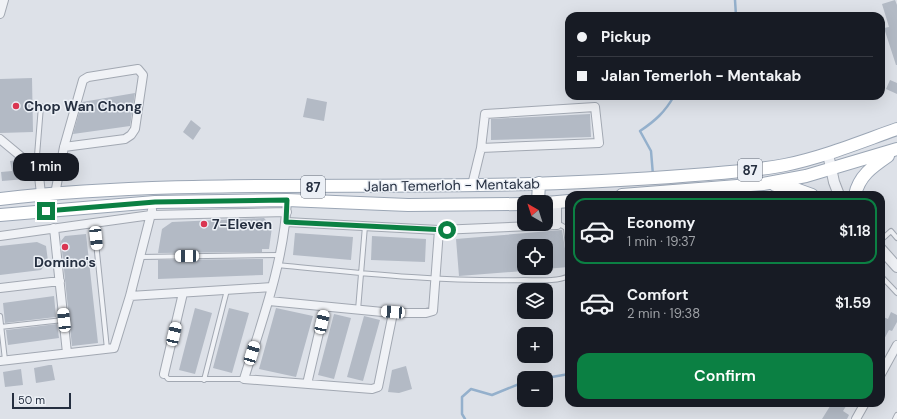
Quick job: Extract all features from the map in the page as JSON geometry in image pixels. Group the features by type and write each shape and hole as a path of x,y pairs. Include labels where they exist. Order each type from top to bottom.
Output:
{"main road":[{"name":"Jalan Temerloh - Mentakab","path":"0,199 41,194 158,187 472,186 626,181 783,165 828,154 897,128"},
{"path":"885,133 880,140 881,146 897,148"},
{"path":"856,191 858,183 864,174 872,166 897,148"},
{"name":"87","path":"662,191 763,184 831,169 897,148"},
{"path":"538,195 539,183"},
{"path":"763,184 790,187 801,191"},
{"name":"Jalan Temerloh - Mentakab","path":"0,215 155,202 287,206 517,204"}],"street":[{"path":"0,14 4,0"},
{"path":"55,194 64,147 83,80 88,77 138,69 143,75 135,129 131,135 125,139 64,147"},
{"path":"472,186 481,148 485,114 595,107 599,143 481,148"},
{"path":"0,139 36,168 39,176 41,194"},
{"path":"828,154 838,191"},
{"path":"2,360 114,348 130,296 155,202"},
{"path":"286,222 438,230 556,225 558,202"},
{"path":"0,236 151,215 287,206 286,222 280,255 269,301 244,379 372,389 378,387 393,312"},
{"path":"54,228 67,353"},
{"path":"269,301 358,310 426,313 433,311 438,230"},
{"path":"885,253 897,266"},
{"path":"0,288 60,281"},
{"path":"130,296 272,288"},
{"path":"164,374 183,293"},
{"path":"307,384 325,307"},
{"path":"885,367 897,345"},
{"path":"856,419 863,407"}],"lane":[{"path":"36,168 41,106"},
{"path":"94,223 107,349"},
{"path":"556,225 562,225 565,227"},
{"path":"358,310 365,226"},
{"path":"885,236 891,231 897,238"},
{"path":"140,257 280,255"},
{"path":"277,265 436,280 544,280 565,277"},
{"path":"885,280 897,293"},
{"path":"204,380 228,290"},
{"path":"0,316 2,360"},
{"path":"1,327 64,320"},
{"path":"164,374 168,379 244,379"},
{"path":"895,419 897,415"}],"building":[{"path":"895,0 897,5 897,65 885,31 885,28 889,27 882,4"},
{"name":"Chop Wan Chong","path":"32,78 33,132 0,133 0,79"},
{"path":"890,80 897,83 897,94 886,89"},
{"path":"135,93 130,126 73,134 82,102"},
{"path":"307,98 327,102 324,121 303,117"},
{"path":"590,114 591,137 491,140 491,119"},
{"path":"191,120 201,128 193,140 183,132"},
{"path":"17,160 24,168 26,179 2,181 1,172 12,171 10,161"},
{"path":"264,218 272,227 269,249 262,249 262,252 158,253 162,229 172,222"},
{"path":"562,230 565,248 565,267 553,268 553,239 517,239 517,272 459,276 456,239"},
{"path":"295,233 353,237 351,260 293,255"},
{"path":"86,234 98,343 72,346 61,241 65,236"},
{"path":"372,236 426,239 425,262 371,260"},
{"path":"37,242 46,246 48,261 41,270 0,275 0,246"},
{"path":"263,259 263,275 158,279 158,260"},
{"path":"54,296 56,317 5,323 3,303"},
{"path":"195,308 212,313 195,374 179,370"},
{"path":"229,308 249,313 232,373 213,368"},
{"path":"276,308 313,316 296,377 259,369"},
{"path":"891,312 897,315 897,322 892,331 889,330 885,338 885,318 888,319"},
{"path":"334,314 351,318 334,379 318,375"},
{"path":"364,316 380,320 363,381 347,377"},
{"path":"57,324 59,338 8,345 6,330"},
{"path":"52,365 55,380 36,383 34,368"},
{"path":"406,366 412,389 399,393 388,392 392,370"},
{"path":"21,369 23,385 5,387 3,372"},
{"path":"830,407 846,407 843,411 849,415 847,419 822,419"}],"waterway":[{"path":"735,0 736,12"},
{"path":"653,175 651,151 640,131 659,116 671,100"},
{"path":"553,377 565,375"},
{"path":"465,419 462,414 462,397 471,389 492,395 517,385"}],"place":[{"name":"Chop Wan Chong","path":"16,106"},
{"name":"7-Eleven","path":"204,224"},
{"name":"Domino's","path":"65,247"}],"route":[{"path":"46,211 155,202 287,200 286,222 447,230"}]}
